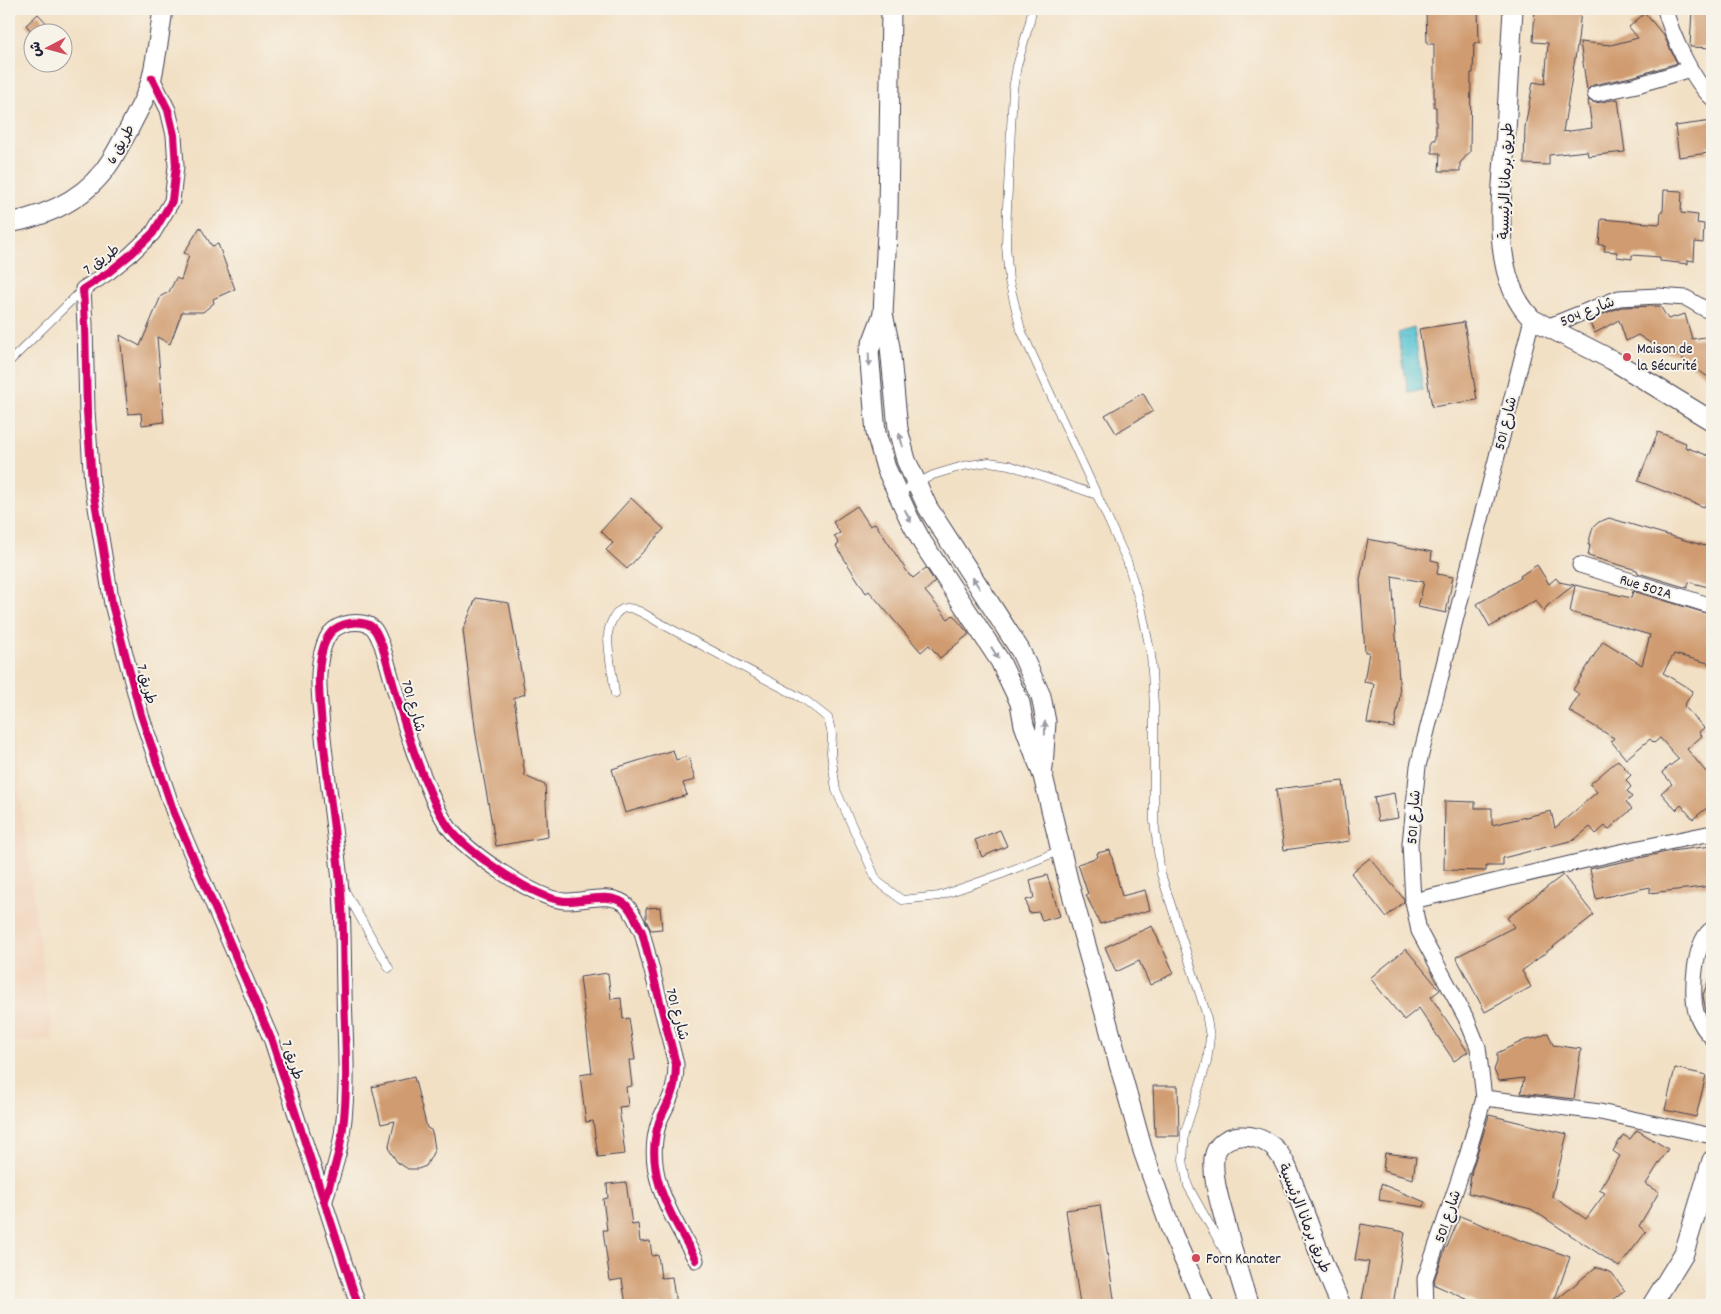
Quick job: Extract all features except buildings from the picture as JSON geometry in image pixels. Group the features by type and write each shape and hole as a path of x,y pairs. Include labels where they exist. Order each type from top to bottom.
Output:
{"street":[{"name":"طريق 6","path":"9,223 44,214 68,203 85,192 113,159 144,100 152,78 164,9"},
{"path":"891,9 888,212 883,314 890,348 898,429 906,460 928,508 1020,650 1041,696 1046,722 1043,776"},
{"name":"طريق برمانا الرئيسية","path":"1513,9 1500,229 1510,282 1522,309 1540,323 1612,360 1712,421"},
{"path":"1665,9 1690,69 1704,91 1712,98"},
{"path":"1595,94 1637,85 1690,69"},
{"name":"طريق 7","path":"152,78 168,110 174,135 176,166 172,201 153,233 124,260 83,289 87,411 92,482 112,604 138,706 174,813 272,1041 358,1305"},
{"name":"شارع 504","path":"1540,323 1619,298 1658,296 1686,298 1712,313"},
{"path":"883,314 869,351 876,433 886,468 922,542 1000,661 1020,703 1024,725 1043,776 1083,938 1142,1151 1174,1236 1204,1305"},
{"name":"شارع 501","path":"1426,1305 1425,1279 1467,1156 1484,1098 1478,1047 1467,1020 1418,931 1413,901 1410,844 1418,766 1540,323"},
{"name":"Rue 502A","path":"1580,565 1712,606"},
{"name":"شارع 701","path":"325,1200 340,1145 344,1118 345,1063 340,882 324,753 318,679 327,637 335,628 347,623 357,623 368,625 375,630 382,645 420,770 434,802 450,828 466,846 504,873 545,895 563,901 610,898 624,903 634,916 642,932 676,1064 676,1082 659,1122 654,1149 655,1176 664,1201 696,1260"},
{"path":"1413,901 1620,852 1712,833"},
{"path":"1712,929 1709,930 1702,942 1696,962 1693,988 1697,1015 1707,1034 1712,1038"},
{"path":"1484,1098 1600,1112 1712,1136"},
{"name":"طريق برمانا الرئيسية","path":"1249,1305 1240,1280 1219,1199 1214,1158 1219,1144 1228,1138 1240,1136 1266,1141 1278,1152 1288,1171 1340,1305"},
{"path":"1652,1305 1684,1253 1712,1160"}],"lane":[{"path":"1032,9 1013,89 1006,245 1009,281 1021,330 1127,562 1141,606 1151,655 1154,706 1154,821 1161,874 1206,1014 1210,1037 1207,1062 1186,1132 1183,1160 1188,1186 1240,1280"},
{"path":"9,362 83,289"},
{"path":"897,494 933,476 963,466 990,462 1009,465 1097,495"},
{"path":"615,694 608,635 612,621 619,610 625,608 650,618 805,700 828,718 832,734 831,753 836,790 877,881 902,900 939,896 1002,874 1061,850"},
{"path":"340,882 389,968"}],"shaded area":[{"path":"9,712 53,1041 9,1042"}],"water":[{"path":"1414,328 1423,390 1408,392 1398,333"}],"cycle path":[{"path":"152,78 168,110 174,135 176,166 172,201 153,233 109,272 83,289 87,411 92,483 112,604 141,715 174,813 272,1041 358,1305"},
{"path":"325,1200 343,1127 346,1069 343,923 338,862 322,727 319,670 323,648 330,633 344,624 362,623 370,625 378,636 420,768 440,813 459,839 487,862 536,892 564,901 610,898 624,903 634,916 642,932 676,1064 673,1090 659,1122 655,1141 654,1159 657,1177 662,1194 696,1260"}],"place":[{"name":"Maison de la Sécurité","path":"1627,357"},
{"name":"Forn Kanater","path":"1196,1258"}]}
